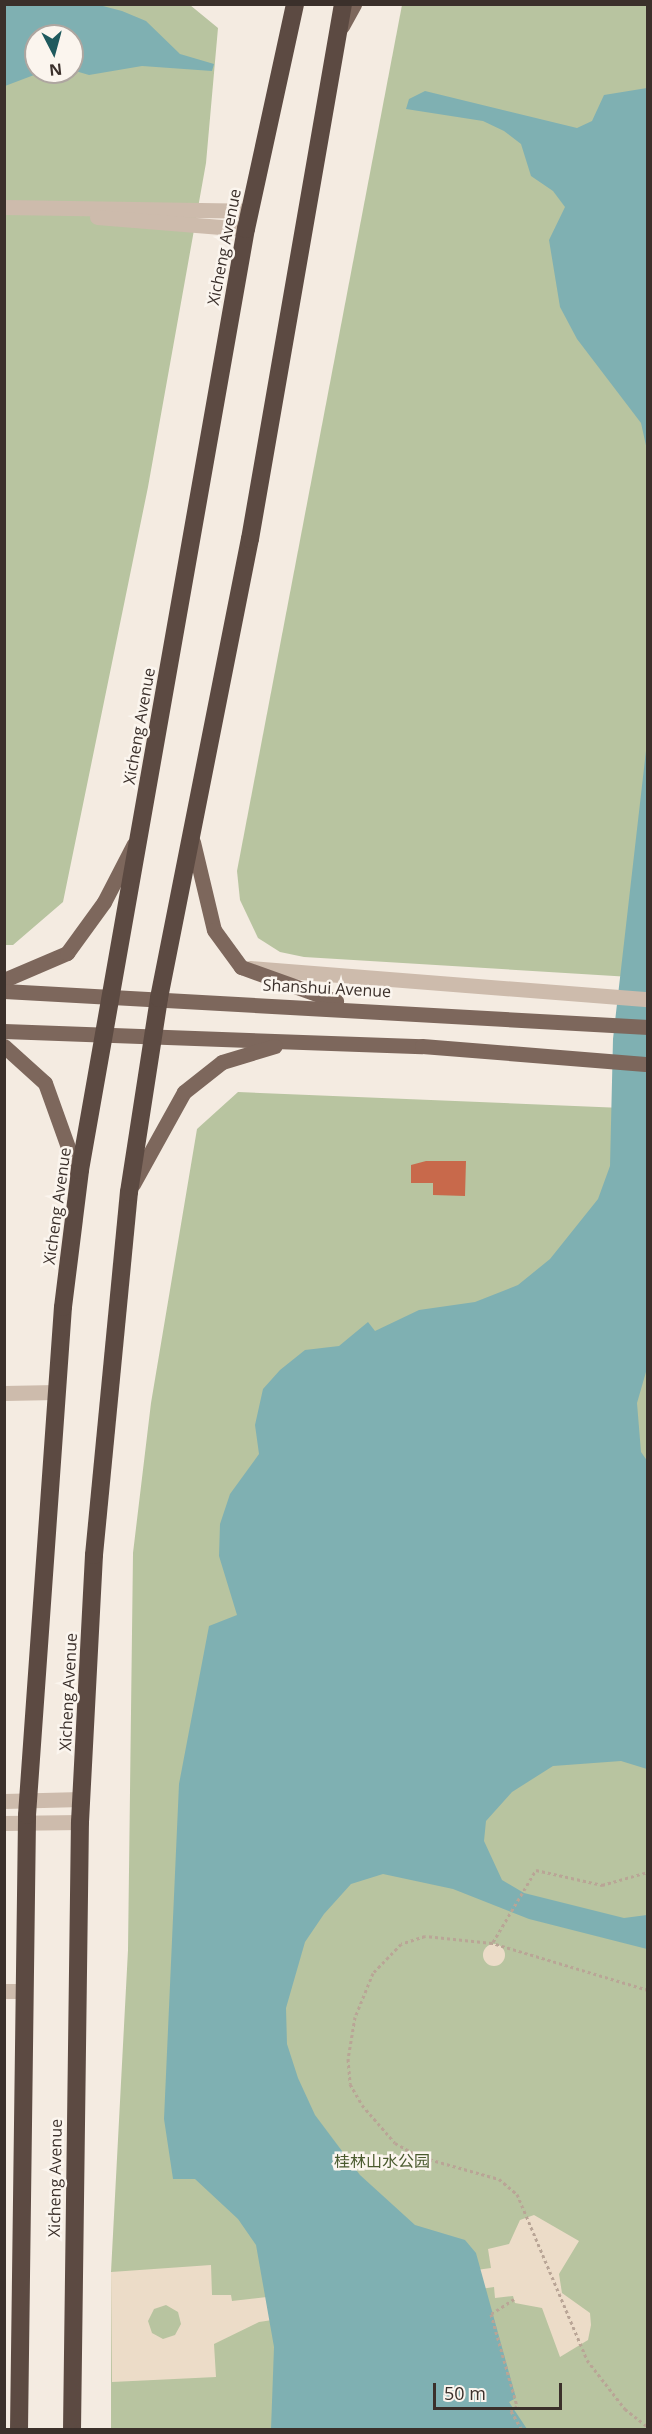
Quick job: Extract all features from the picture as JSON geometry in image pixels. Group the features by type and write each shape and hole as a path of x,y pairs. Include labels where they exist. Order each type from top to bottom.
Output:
{"highway":[{"name":"Xicheng Avenue","path":"19,2430 27,1822 56,1392 79,1178 248,220 295,4"},
{"name":"Xicheng Avenue","path":"72,2430 81,1799 94,1556 129,1192 159,998 250,539 343,4"}],"main road":[{"path":"283,4 289,30"},
{"path":"337,33 354,4"},
{"path":"192,833 198,877 214,930 241,967 356,1008"},
{"path":"4,980 67,953 104,902 140,834"},
{"name":"Shanshui Avenue","path":"4,991 356,1008 648,1027"},
{"path":"4,1030 314,1041 648,1064"},
{"path":"129,1192 184,1092 208,1070 258,1048 314,1041"},
{"path":"4,1046 45,1083 79,1178"}],"street":[{"path":"4,207 248,220"},
{"path":"4,215 248,220"},
{"path":"241,967 648,999"},
{"path":"4,1393 56,1392"},
{"path":"4,1801 81,1799"},
{"path":"4,1822 80,1822"},
{"path":"4,1991 25,1991"}],"path":[{"path":"492,1943 536,1870 602,1885 648,1872"},
{"path":"648,1990 492,1943 425,1936 402,1944 373,1973 357,2009 349,2038 350,2084 375,2125 395,2143 418,2156 499,2179 517,2194 587,2360 625,2409 648,2427"},
{"path":"514,2299 491,2314 517,2406 511,2411 522,2430"}],"green space":[{"path":"4,5 190,5 218,28 206,163 148,487 63,902 13,945 4,945"},
{"path":"402,5 647,5 647,978 304,957 280,952 258,938 240,900 237,871"},
{"name":"桂林山水公园","path":"238,1092 647,1109 647,2429 111,2430 111,2272 128,1950 133,1553 151,1403 197,1129"}],"shaded area":[{"path":"494,1944 502,1947 505,1955 502,1963 494,1966 486,1963 483,1955 486,1947"},
{"path":"534,2215 579,2241 559,2274 562,2293 590,2313 591,2325 588,2340 560,2357 542,2308 515,2303 513,2296 495,2298 494,2287 259,2322 214,2344 216,2377 112,2382 111,2272 211,2265 212,2295 231,2295 232,2301 344,2288 491,2268 488,2249 509,2244 520,2220","holes":["166,2305 178,2312 181,2324 175,2335 163,2339 152,2333 148,2321 154,2309"]}],"water":[{"path":"5,5 99,5 122,11 146,21 180,54 214,64 212,71 142,66 89,75 84,74 84,24 24,24 24,79 5,86"},
{"path":"648,88 647,450 641,423 577,339 560,307 549,240 565,207 553,191 531,176 521,144 504,131 483,121 406,109 409,99 425,91 577,128 592,121 604,95"},
{"path":"647,742 648,1365 637,1403 641,1452 648,1462 647,1769 621,1761 553,1766 512,1792 486,1821 484,1841 502,1880 524,1893 624,1918 647,1915 647,1949 529,1919 453,1889 383,1874 351,1884 324,1914 305,1942 286,2008 287,2044 298,2078 315,2115 360,2175 415,2225 465,2240 476,2253 516,2398 509,2402 527,2429 271,2429 274,2347 256,2245 238,2219 195,2179 173,2179 164,2119 179,1784 209,1626 237,1615 219,1556 220,1524 230,1494 259,1454 255,1425 263,1389 280,1370 305,1350 339,1346 368,1322 375,1331 419,1310 475,1302 518,1285 550,1259 598,1199 610,1166 613,1039"}],"building":[{"path":"426,1161 466,1161 465,1196 433,1195 433,1183 411,1183 411,1165"}]}
